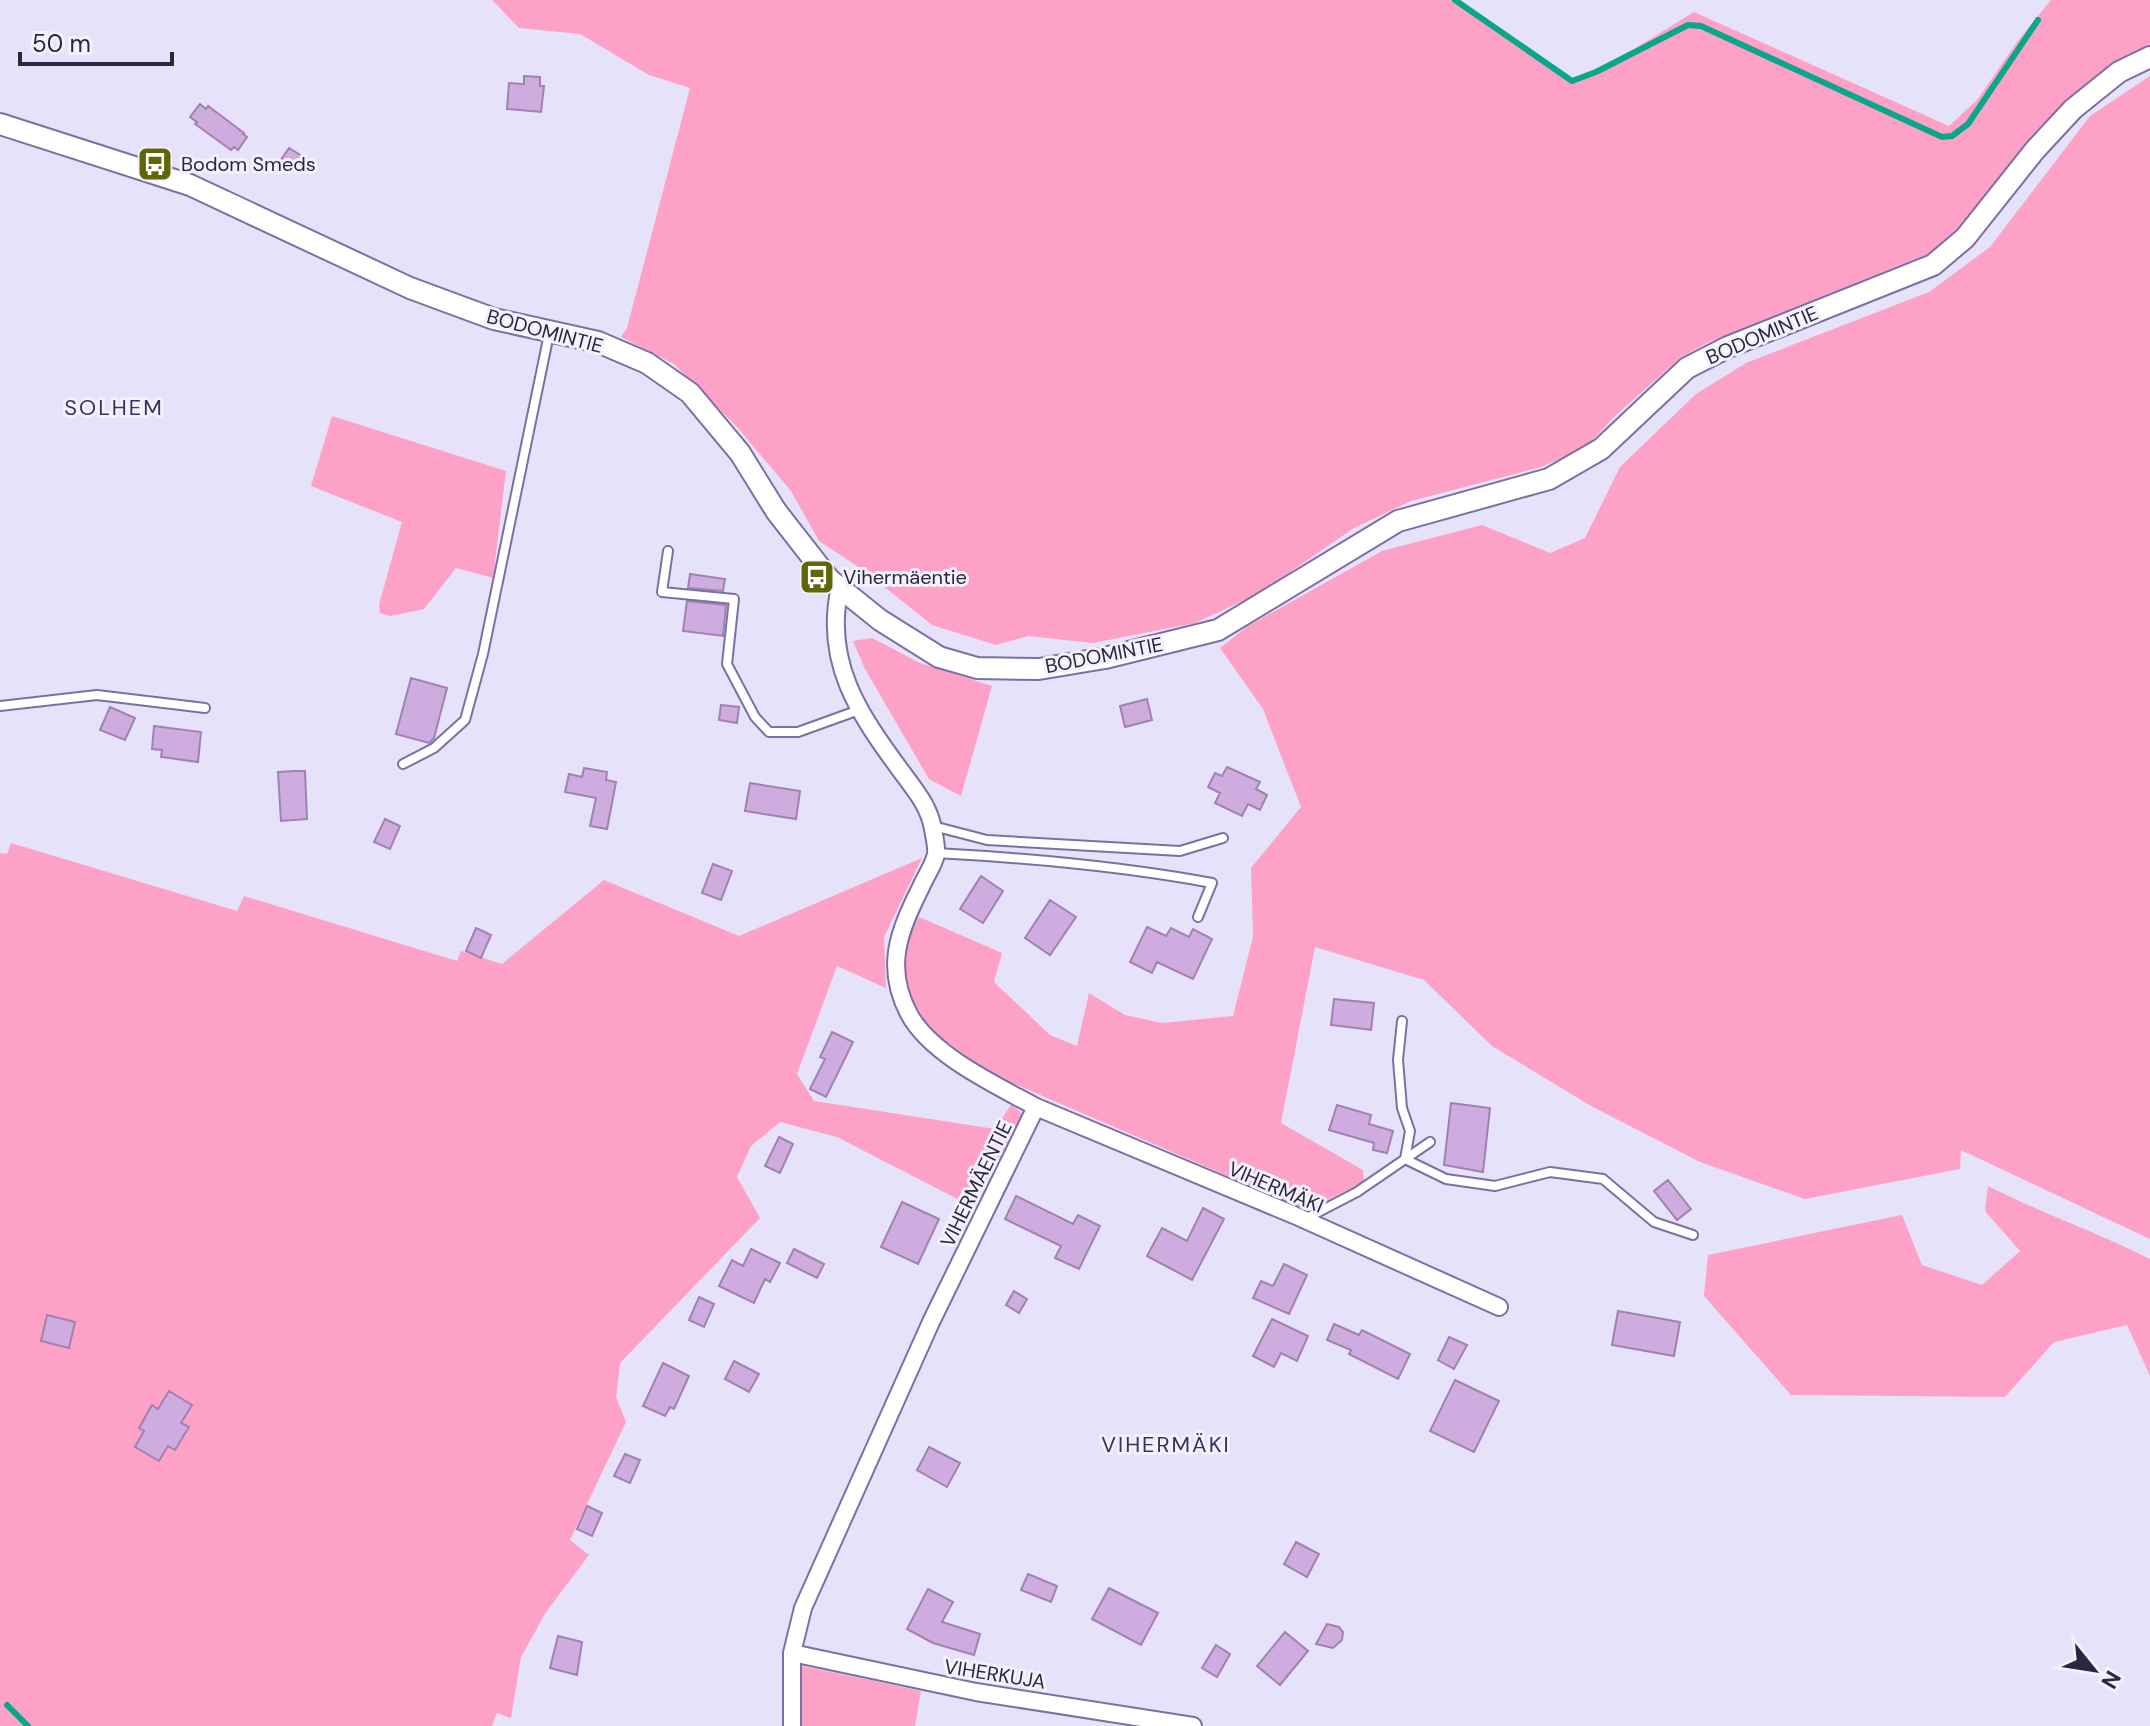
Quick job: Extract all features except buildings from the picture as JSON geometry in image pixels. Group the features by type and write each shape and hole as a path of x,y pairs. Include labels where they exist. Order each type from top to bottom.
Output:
{"street":[{"name":"BODOMINTIE","path":"0,124 190,185 410,288 494,319 598,342 647,363 690,393 740,453 776,511 829,579 880,620 939,657 977,668 1039,669 1105,658 1218,630 1398,521 1549,479 1601,449 1687,368 1728,347 1933,265 1965,238 2035,150 2073,109 2119,72 2150,57"},
{"path":"840,587 835,625 846,685 859,710 926,805 933,826 936,853"},
{"name":"VIHERMÄENTIE","path":"792,1726 792,1653 803,1608 931,1322 1036,1107 975,1073 929,1039 910,1017 896,987 895,954 910,909 936,853"},
{"name":"VIHERMÄKI","path":"1036,1107 1304,1219 1499,1307"},
{"name":"VIHERKUJA","path":"792,1653 976,1692 1193,1726"}],"lane":[{"path":"403,764 434,748 465,720 483,654 549,333"},
{"path":"668,551 662,592 734,599 727,664 755,717 769,732 798,732 859,710"},
{"path":"0,706 97,695 205,708"},
{"path":"933,826 987,840 1180,851 1223,838"},
{"path":"936,853 1059,860 1144,870 1212,883 1198,917"},
{"path":"1402,1021 1398,1060 1400,1092 1410,1131 1405,1159"},
{"path":"1304,1219 1357,1192 1430,1142"},
{"path":"1405,1159 1446,1179 1495,1186 1550,1172 1603,1179 1654,1222 1693,1235"}],"shaded area":[{"path":"492,0 1455,0 1572,81 1597,72 1694,12 1949,126 1977,100 2051,0 2150,0 2150,44 2103,75 1954,236 1933,252 1709,342 1681,357 1615,416 1585,448 1541,467 1411,501 1354,528 1258,594 1195,623 1093,643 1028,636 996,645 932,625 866,572 819,541 791,491 737,427 674,364 621,337 627,328 690,88 649,75 580,34 519,28"},
{"path":"2150,76 2150,1239 1961,1150 1960,1169 1805,1199 1700,1162 1591,1106 1492,1046 1424,980 1315,947 1281,1123 1363,1170 1364,1182 1306,1210 987,1072 939,1036 920,1015 904,985 901,955 919,917 1002,953 994,982 1050,1035 1077,1046 1089,993 1125,1015 1162,1023 1233,1016 1253,937 1251,868 1301,807 1263,709 1220,648 1248,626 1382,551 1482,525 1550,553 1585,538 1620,467 1696,394 1746,363 1929,292 1990,247 2090,116"},
{"path":"332,416 506,471 493,578 456,568 424,609 390,616 380,613 379,605 402,522 311,486"},
{"path":"872,638 920,663 992,686 961,796 929,779 865,669 853,641"},
{"path":"11,843 237,911 244,896 457,961 461,951 502,964 604,880 739,936 922,858 884,937 886,988 837,966 797,1074 814,1101 995,1129 1011,1105 1023,1114 971,1206 837,1137 780,1122 751,1146 737,1177 760,1218 620,1363 616,1397 626,1422 570,1540 589,1555 546,1612 521,1657 511,1718 497,1713 492,1726 0,1726 0,853 7,854"},
{"path":"1988,1186 2150,1259 2150,1376 2127,1325 2054,1342 2005,1397 1791,1395 1704,1296 1708,1255 1902,1215 1922,1265 1982,1285 2020,1251 1985,1211"},
{"path":"798,1665 921,1691 915,1726 800,1726"}],"waterway":[{"path":"1455,0 1572,81 1688,25 1701,26 1942,137 1952,136 1968,124 2038,20"},
{"path":"7,1705 28,1726"}],"place":[{"name":"Bodom Smeds","path":"155,164"},
{"name":"Vihermäentie","path":"817,577"}],"district":[{"name":"SOLHEM","path":"114,407"},
{"name":"VIHERMÄKI","path":"1166,1444"}]}
